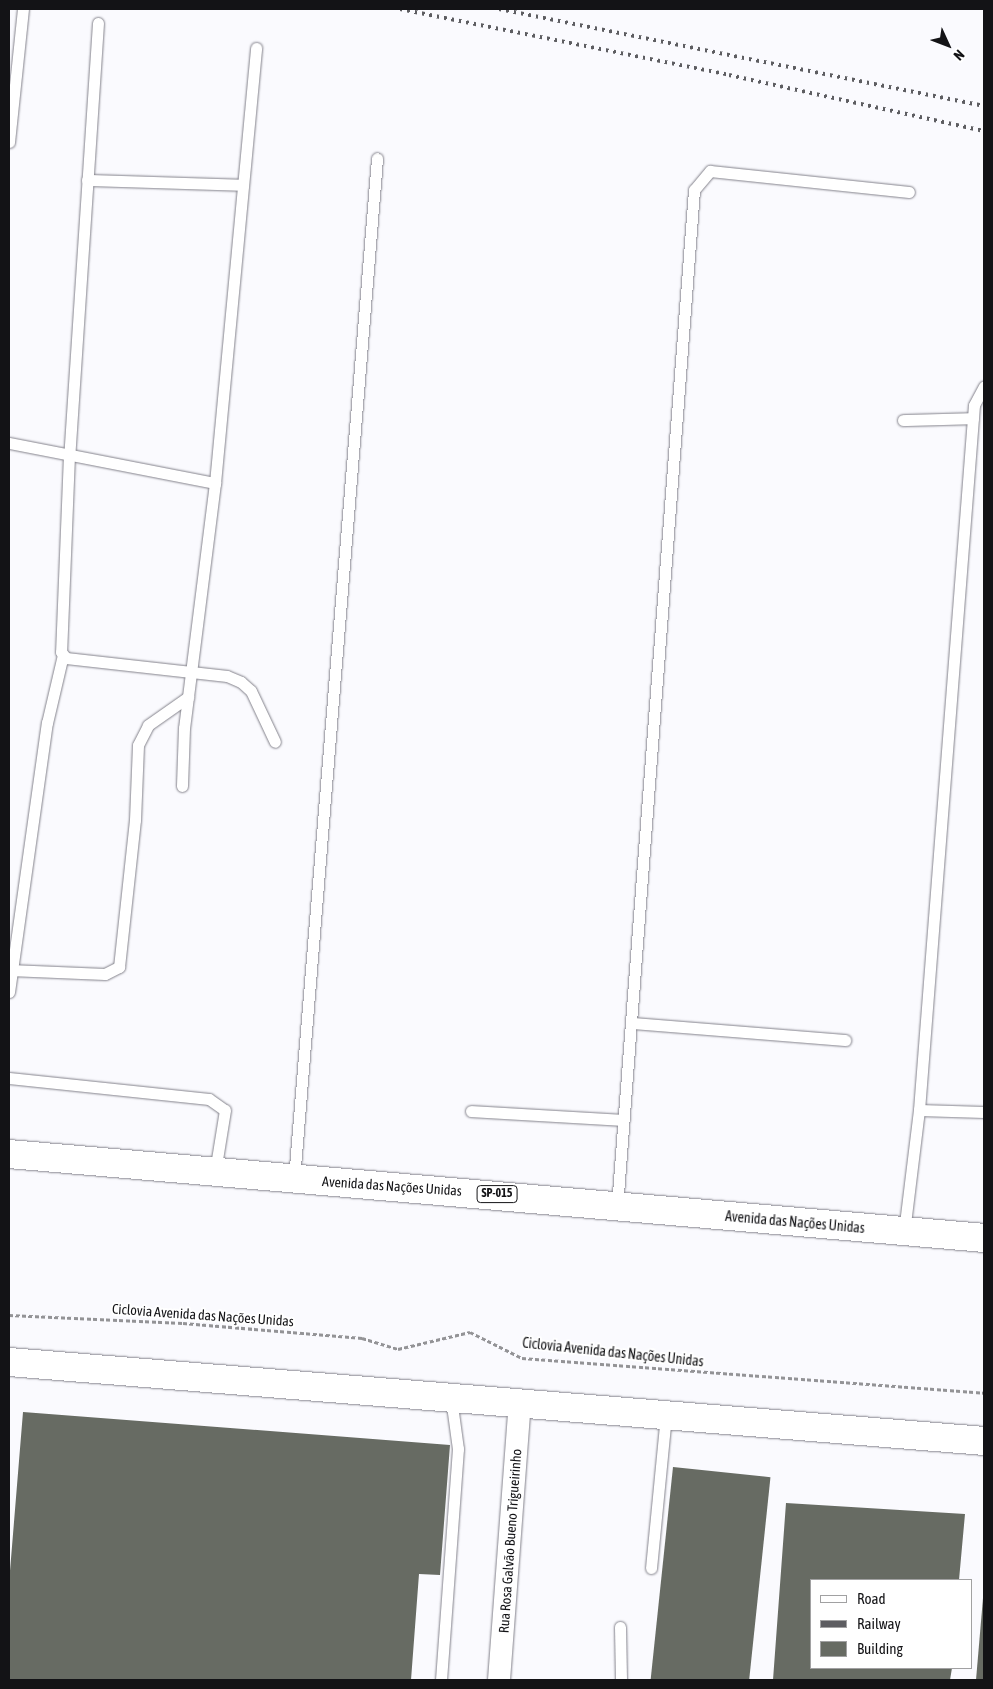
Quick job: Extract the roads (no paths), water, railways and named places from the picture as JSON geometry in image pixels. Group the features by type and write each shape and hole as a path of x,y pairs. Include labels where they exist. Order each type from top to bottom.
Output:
{"highway":[{"name":"Avenida das Nações Unidas","path":"9,1154 984,1238"},
{"path":"9,1172 45,1174 76,1160"},
{"path":"9,1362 984,1441"}],"street":[{"name":"Rua Rosa Galvão Bueno Trigueirinho","path":"499,1680 520,1402"}],"lane":[{"path":"9,142 24,9"},
{"path":"9,992 10,970 47,723 63,655 69,455 98,23"},
{"path":"182,786 188,698 215,483 256,48"},
{"path":"294,1179 377,158"},
{"path":"617,1207 694,190 710,171 909,192"},
{"path":"87,180 243,185"},
{"path":"904,1232 918,1110 974,405 984,386"},
{"path":"903,420 973,418"},
{"path":"9,443 215,483"},
{"path":"63,655 227,676 241,682 251,691 275,742"},
{"path":"10,970 105,974 119,967 134,820 138,745 148,725 188,698"},
{"path":"632,1023 845,1040"},
{"path":"9,1078 209,1099 225,1110 216,1172"},
{"path":"918,1110 984,1112"},
{"path":"470,1111 623,1120"},
{"path":"442,1680 458,1449 451,1398"},
{"path":"650,1568 666,1414"},
{"path":"620,1627 621,1680"}],"railway":[{"path":"400,9 729,75 984,131"},
{"path":"499,9 984,106"}]}
